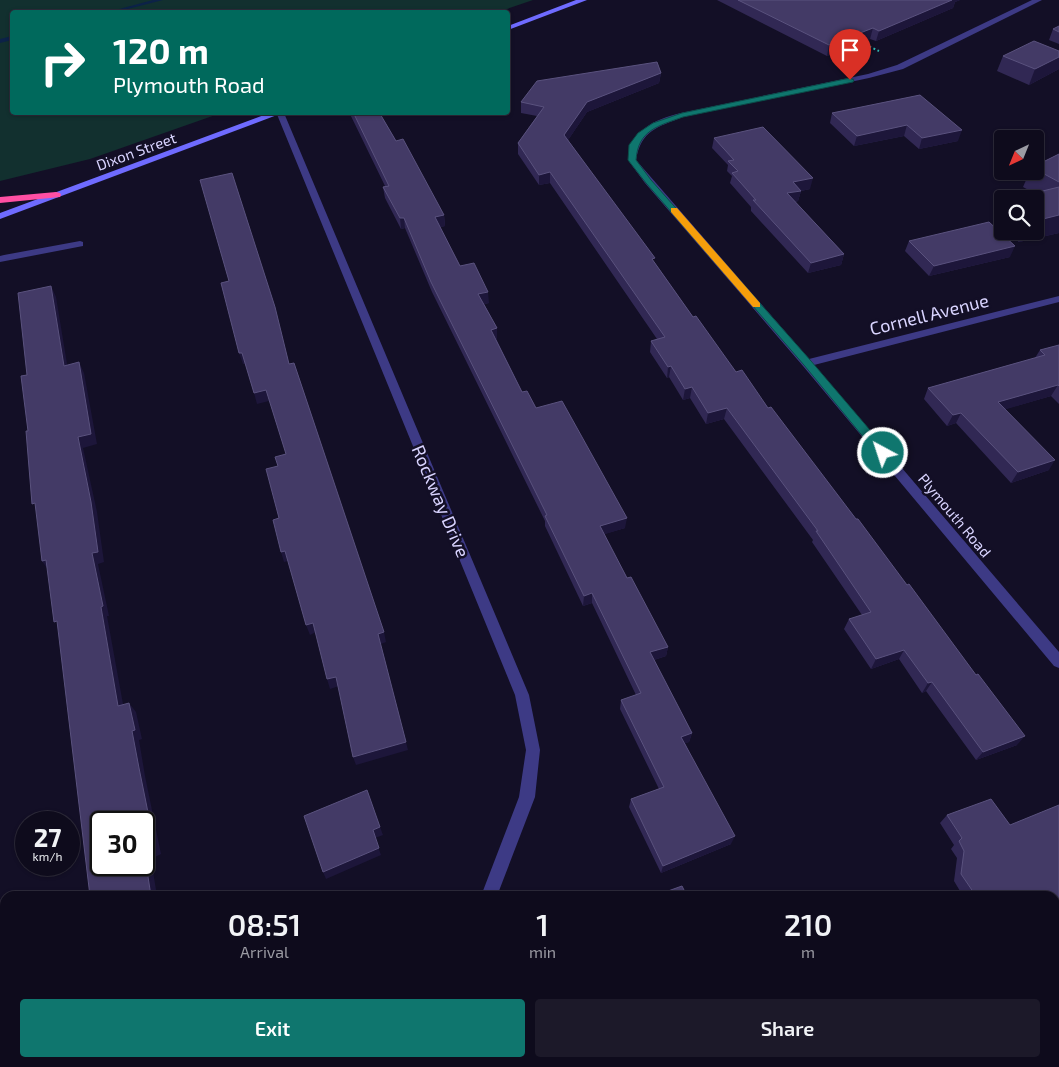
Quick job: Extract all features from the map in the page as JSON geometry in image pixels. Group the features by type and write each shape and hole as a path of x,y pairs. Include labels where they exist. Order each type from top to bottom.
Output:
{"highway":[{"path":"0,200 56,195"}],"street":[{"path":"510,27 583,0"},
{"name":"Plymouth Road","path":"1038,0 900,67 869,76 682,115 655,125 641,135 633,145 632,160 648,181 807,363 1059,662"},
{"name":"Dixon Street","path":"0,216 275,115"},
{"name":"Rockway Drive","path":"281,115 522,694 533,750 527,798 491,891"},
{"path":"0,260 6,257 80,244"},
{"name":"Cornell Avenue","path":"807,363 1059,298"}],"path":[{"path":"856,41 882,53"}],"green space":[{"path":"0,0 533,0 504,10 10,10 10,115 215,115 90,159 0,181"}],"building":[{"path":"738,0 952,0 879,31 873,28 829,45"},
{"path":"1059,26 1059,32 1053,29"},
{"path":"1034,41 1059,51 1059,57 1035,69 1003,56"},
{"path":"657,62 661,73 587,102 564,135 655,258 652,259 693,317 696,316 736,372 742,370 768,408 771,407 907,585 909,584 976,675 978,674 1025,736 983,752 932,682 928,683 904,650 876,659 849,619 871,612 816,531 818,531 727,408 708,413 692,387 685,389 671,366 668,367 651,341 665,337 550,172 539,175 518,143 544,107 521,102 537,81"},
{"path":"920,95 962,130 922,138 907,125 857,136 832,113"},
{"path":"354,115 381,115 396,141 403,139 444,215 435,217 460,266 474,263 488,292 478,294 497,328 491,330 522,392 527,391 536,408 562,401 627,518 600,526 627,578 631,577 668,647 650,652 692,733 681,737 735,836 663,866 631,799 664,787 621,700 641,693 592,593 584,596 545,516 547,515 431,282 404,218 400,218 383,187 389,186"},
{"path":"763,127 813,178 793,182 801,191 787,193 844,254 811,263 753,200 756,200 732,173 738,171 728,161 734,160 714,138"},
{"path":"1059,154 1059,182 1044,174 1044,162"},
{"path":"232,173 275,307 289,364 294,363 384,632 378,634 406,742 353,757 336,677 327,679 313,623 306,625 285,551 281,552 273,520 279,518 266,469 278,466 275,457 286,454 266,390 254,393 242,353 239,353 221,283 229,281 200,180"},
{"path":"1059,187 1059,215 1044,219 1044,191"},
{"path":"989,222 994,227 994,240 1008,240 1015,246 934,266 909,241"},
{"path":"51,286 64,366 79,362 91,434 78,437 91,502 98,552 92,553 103,606 101,607 118,706 129,703 135,730 132,731 148,811 90,811 90,876 148,876 150,891 89,891 57,621 54,622 46,560 42,561 35,503 32,504 26,431 28,431 21,376 27,375 18,293"},
{"path":"1059,345 1059,386 998,402 1055,460 1018,472 961,413 953,415 928,388 1045,355 1040,350"},
{"path":"367,790 380,827 373,830 379,848 323,872 304,816"},
{"path":"991,799 1010,825 1059,805 1059,891 973,891 961,874 964,851 959,841 962,838 947,815"},
{"path":"682,886 684,891 668,891"}],"waterway":[{"path":"119,10 160,0"},
{"path":"0,41 10,38"}],"slow traffic":[{"path":"674,210 757,305"}],"route":[{"path":"850,80 682,115 655,125 641,135 633,145 632,160 648,181 883,453"}]}
